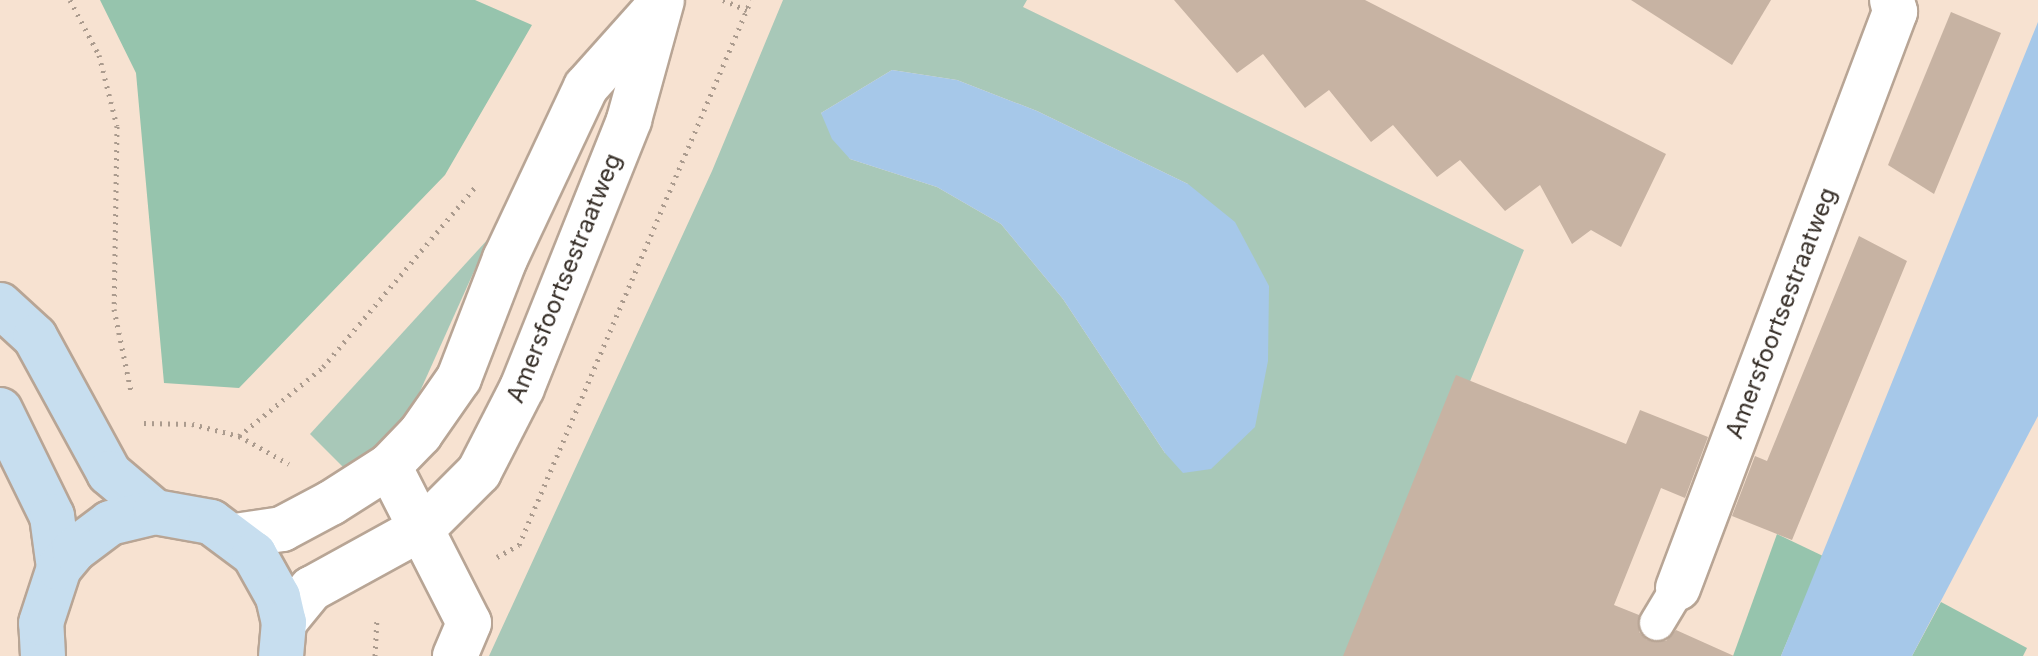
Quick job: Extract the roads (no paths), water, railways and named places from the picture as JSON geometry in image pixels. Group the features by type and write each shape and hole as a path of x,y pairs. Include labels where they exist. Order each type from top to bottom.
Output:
{"main road":[{"path":"0,305 35,337 109,473 155,512"},
{"path":"0,410 52,516 59,568"},
{"path":"43,656 41,623 59,568 74,550 110,523 155,512 211,522 235,536 268,574 283,639"}],"street":[{"name":"Amersfoortsestraatweg","path":"1668,605 1895,12 1892,0"},
{"name":"Amersfoortsestraatweg","path":"235,536 282,529 389,466 420,434 459,378 505,259 586,87 661,2"},
{"name":"Amersfoortsestraatweg","path":"283,639 311,589 424,527 479,472 522,388 629,120 661,2"},
{"path":"389,466 424,527 469,623 455,656"}],"water":[{"path":"2038,22 2038,416 1912,656 1781,656"},
{"path":"892,70 957,80 1037,111 1188,184 1235,222 1269,286 1268,361 1255,427 1211,469 1183,473 1165,453 1063,299 1001,224 937,187 850,159 832,139 821,113"}]}
